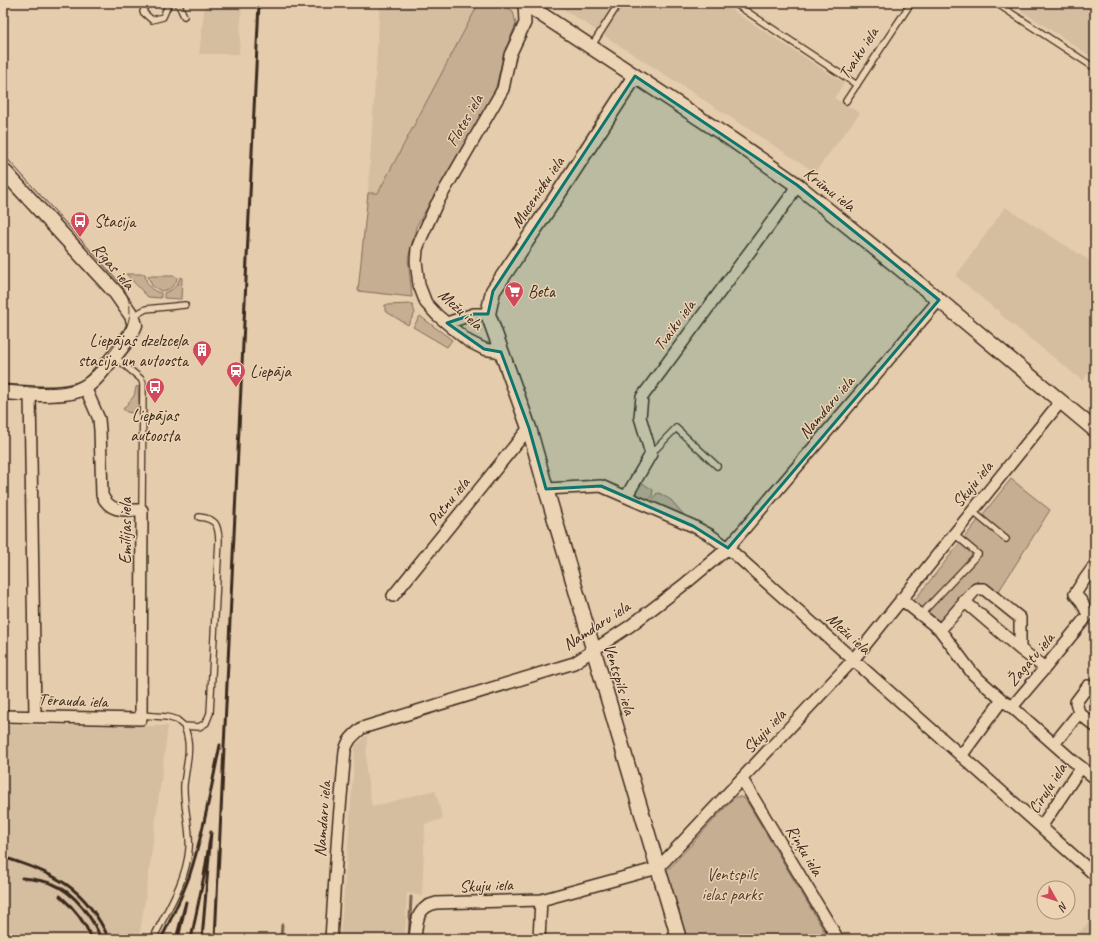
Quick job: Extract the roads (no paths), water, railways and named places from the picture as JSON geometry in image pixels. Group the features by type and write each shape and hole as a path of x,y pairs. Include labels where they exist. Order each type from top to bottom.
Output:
{"street":[{"name":"Krūmu iela","path":"524,3 731,139 797,185 1095,430"},
{"name":"Flotes iela","path":"417,249 436,204 502,89 510,55 525,23 524,3"},
{"name":"Mucenieku iela","path":"488,314 493,291 635,76"},
{"name":"Rīgas iela","path":"3,170 116,293 132,316 135,325 132,332 102,372 85,387"},
{"name":"Tvaiku iela","path":"651,454 640,417 642,397 788,200 797,185"},
{"name":"Mežu iela","path":"417,249 416,261 419,285 423,299 437,315 468,341 484,349 501,352"},
{"name":"Namdaru iela","path":"331,939 345,752 348,742 352,736 362,728 574,663 630,626 686,583 728,548 938,300"},
{"path":"447,323 474,314 488,314"},
{"name":"Mežu iela","path":"488,314 529,428"},
{"path":"3,392 60,394 73,392 85,387 99,419 102,495 105,502 111,507 120,510 142,510"},
{"path":"30,393 35,716"},
{"name":"Skuju iela","path":"415,939 417,918 428,905 436,903 541,900 658,868 853,660 1061,401"},
{"name":"Ventspils iela","path":"529,428 679,939"},
{"name":"Putnu iela","path":"393,596 529,428"},
{"path":"626,497 651,454"},
{"name":"Mežu iela","path":"546,489 601,486 693,526 710,535 728,548 1095,875"},
{"name":"Emīlijas iela","path":"141,717 142,510"},
{"name":"Žagatu iela","path":"960,756 1002,700 1012,707 1088,615 1082,602 1076,594 1095,565"},
{"path":"940,630 964,600 976,589 984,589 1020,618 1020,649"},
{"path":"901,600 940,630 973,674 1002,700"},
{"path":"964,600 1020,649 1045,668"},
{"path":"1095,691 1088,686 1076,702 1079,713 1095,726"},
{"path":"1012,707 1095,778"},
{"path":"1054,744 1079,713"},
{"name":"Tērauda iela","path":"3,716 141,717"},
{"name":"Cīruļu iela","path":"1041,827 1081,767"},
{"name":"Riņķu iela","path":"742,779 838,939"},
{"path":"539,939 541,900"}],"lane":[{"path":"146,3 143,12 152,20 163,17 169,3"},
{"path":"178,3 184,16"},
{"path":"591,47 618,3"},
{"path":"734,3 857,85"},
{"name":"Tvaiku iela","path":"846,102 911,3"},
{"path":"996,3 1095,68"},
{"path":"132,316 146,310 185,305"},
{"name":"Emīlijas iela","path":"114,356 141,378 143,383 142,510"},
{"path":"651,454 676,428 717,466"},
{"path":"972,511 1006,539"},
{"path":"184,726 199,727 206,723 210,714 219,540 218,528 213,521 209,518 199,517"},
{"path":"923,616 924,611 978,554 954,534"},
{"path":"141,717 167,717 177,720 184,726 187,733 189,747 184,786 190,849 173,903 153,939"}],"waterway":[{"path":"409,939 411,897"},
{"path":"281,939 282,925"}],"tram line":[{"path":"3,154 121,284 125,290 130,309 130,315 123,334 102,362 81,380 74,384 58,387 39,388 3,385"}],"railway":[{"path":"215,939 259,3"},
{"path":"161,939 183,893 194,861 220,745"},
{"path":"191,939 204,876 211,832 202,939"},
{"path":"3,857 53,876 79,894 90,906 109,939"},
{"path":"22,878 53,884 69,893 88,915 101,939"},
{"path":"60,896 79,916 92,939"},
{"path":"176,939 186,902 178,939"}],"place":[{"name":"Stacija","path":"80,238"},
{"name":"Beta","path":"514,308"},
{"name":"Liepājas dzelzceļa stacija un autoosta","path":"202,367"},
{"name":"Liepāja","path":"236,388"},
{"name":"Liepājas autoosta","path":"155,404"}],"park label":[{"name":"Ventspils ielas parks","path":"732,884"}]}
